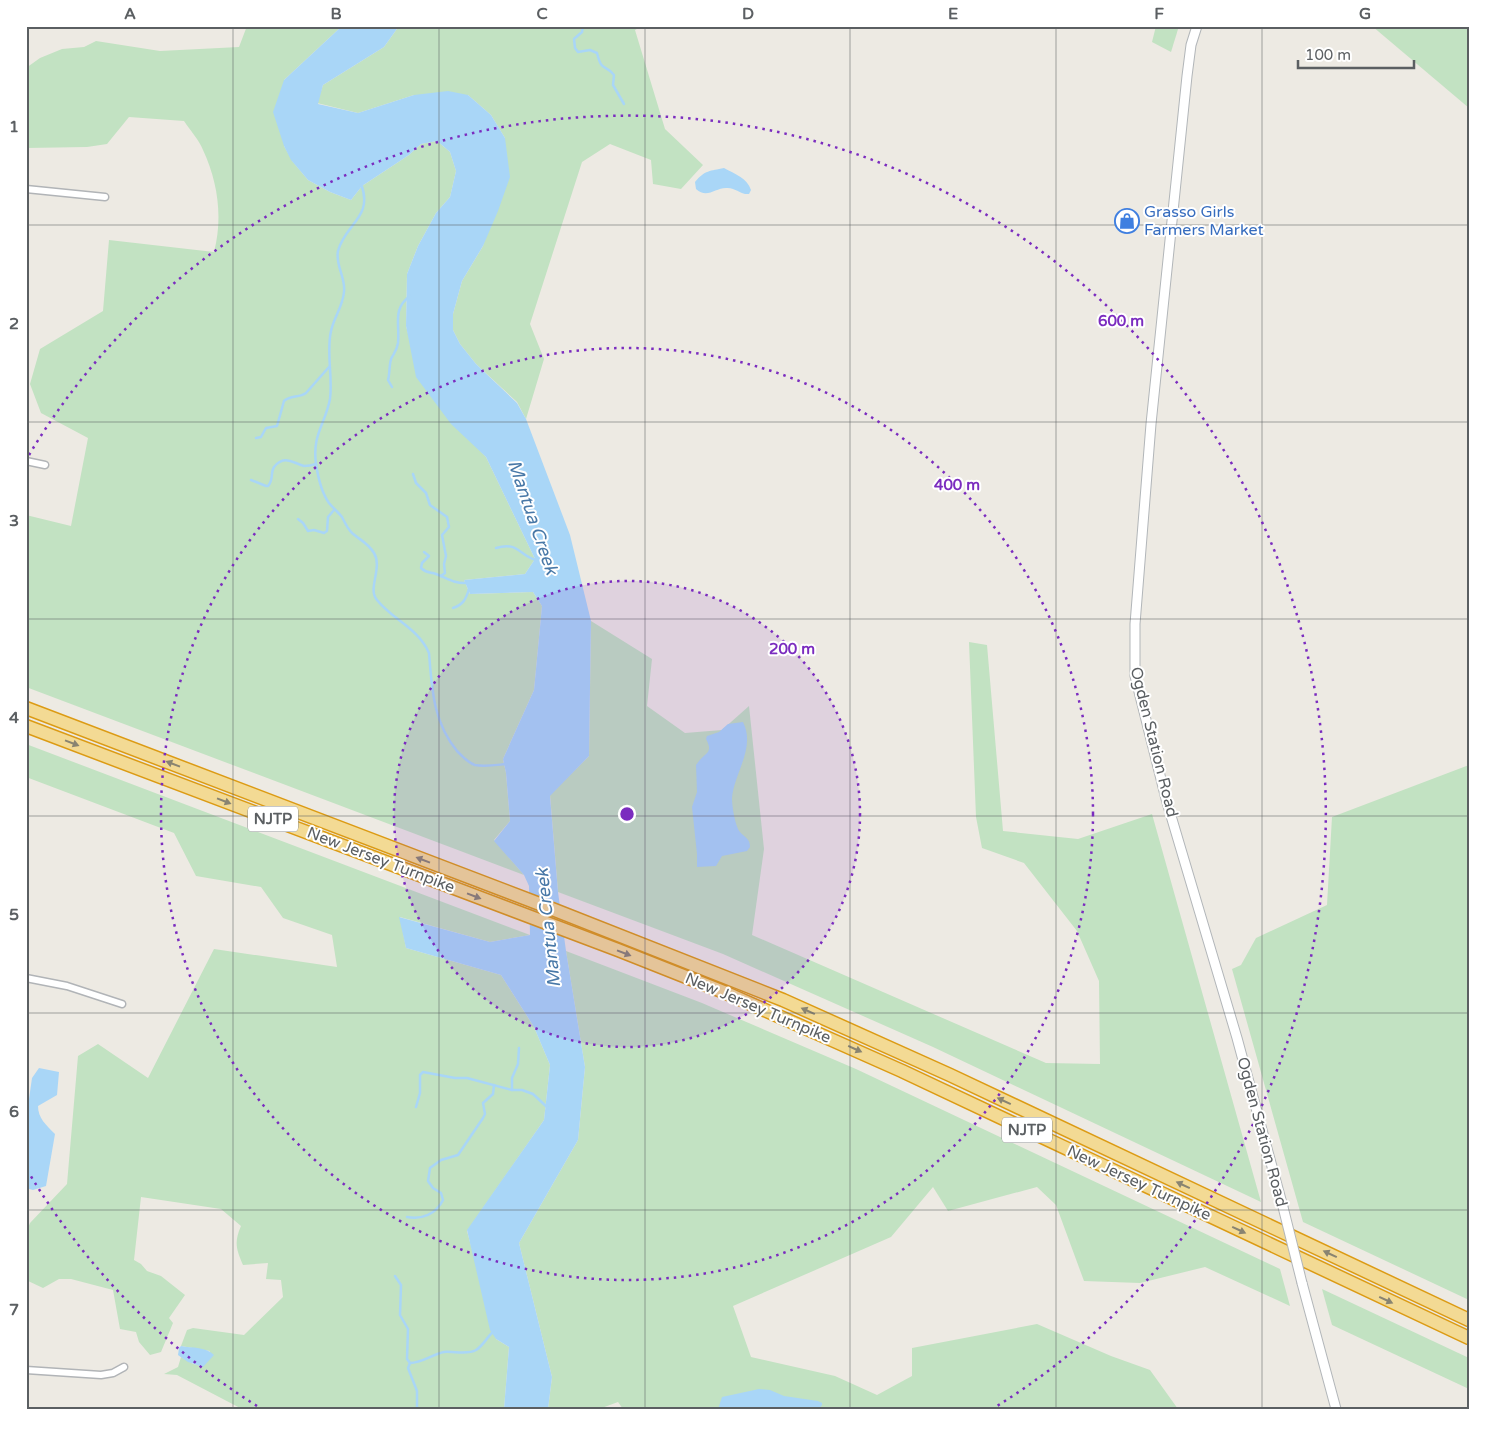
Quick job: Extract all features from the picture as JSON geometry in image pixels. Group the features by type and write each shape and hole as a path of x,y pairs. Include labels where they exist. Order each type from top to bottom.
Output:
{"highway":[{"name":"New Jersey Turnpike","path":"26,708 518,896 774,997 858,1033 1469,1320"},
{"name":"New Jersey Turnpike","path":"26,726 724,992 875,1058 1469,1338"}],"street":[{"name":"Ogden Station Road","path":"1197,26 1191,45 1187,76 1157,365 1135,624 1135,676 1166,799 1237,1038 1336,1409"},
{"path":"26,189 105,197"},
{"path":"26,461 45,465"},
{"path":"26,978 67,986 122,1004"},
{"path":"26,1370 101,1375 113,1373 124,1367"}],"green space":[{"path":"247,26 342,26 284,80 284,146 293,162 308,180 330,192 351,200 362,186 409,155 421,144 437,141 450,152 456,171 450,197 436,213 418,246 407,274 406,326 412,349 472,442 486,457 535,559 525,574 464,580 470,594 533,592 542,606 534,690 503,759 510,821 494,840 524,875 26,687 26,515 71,526 88,438 41,413 30,384 40,349 103,311 109,240 214,252 218,226 218,200 208,162 199,143 184,121 129,117 107,144 87,147 26,148 26,68 40,58 62,49 84,47 96,41 160,51 239,47"},
{"path":"399,26 642,26 635,30 665,129 703,165 681,189 653,184 651,160 610,144 582,162 530,324 544,359 526,419 517,402 476,364 460,344 453,330 453,314 462,281 483,246 505,138 491,115 468,95 414,95 358,113 317,103 323,85 384,47"},
{"path":"1156,26 1179,26 1171,52 1152,42"},
{"path":"1372,26 1469,26 1469,108"},
{"path":"591,621 652,659 647,706 685,733 722,730 749,706 764,849 752,935 1046,1063 1100,1064 1099,981 1077,931 1024,863 982,848 976,817 969,642 987,645 1003,831 1078,839 1152,814 1261,1202 933,1047 723,954 558,892 550,795 589,756"},
{"path":"26,744 530,935 490,942 400,917 406,948 501,975 534,1027 550,1065 544,1120 467,1231 496,1339 509,1347 504,1409 242,1409 177,1375 164,1374 178,1367 181,1357 193,1364 199,1365 210,1351 181,1346 187,1330 193,1328 244,1335 283,1297 281,1280 266,1279 268,1263 243,1265 237,1246 237,1237 241,1226 221,1209 141,1197 134,1260 147,1271 161,1276 185,1295 169,1318 173,1323 161,1352 150,1355 139,1342 136,1332 120,1329 113,1290 71,1279 59,1279 43,1288 26,1280 26,1233 30,1223 67,1184 78,1056 98,1044 148,1078 214,949 337,967 332,935 283,918 261,887 196,876 174,833 26,777"},
{"path":"1469,765 1469,1300 1303,1222 1232,969 1241,965 1256,938 1327,905 1332,817"},
{"path":"566,951 702,1003 856,1069 1280,1269 1290,1306 1205,1267 1140,1283 1084,1281 1056,1205 1037,1187 948,1211 933,1187 891,1237 733,1306 751,1357 835,1376 877,1395 912,1376 912,1348 1037,1324 1111,1356 1150,1370 1178,1409 623,1409 618,1402 599,1409 548,1409 552,1377 519,1243 578,1140 585,1067"},
{"path":"1322,1289 1469,1358 1469,1389 1332,1325"}],"water":[{"name":"Mantua Creek","path":"342,26 399,26 384,47 323,85 318,104 358,113 414,95 448,91 468,95 491,115 505,138 510,177 483,246 462,281 453,314 453,330 460,344 476,364 517,403 526,419 570,535 591,621 589,756 550,796 558,892 585,1067 578,1140 519,1243 552,1377 548,1409 504,1409 509,1347 496,1339 490,1330 467,1230 544,1120 550,1065 534,1027 501,975 406,948 399,917 490,942 530,935 529,886 524,875 494,841 510,821 503,759 534,690 542,606 533,592 470,594 464,580 525,574 535,559 486,457 451,424 416,377 406,326 407,274 418,246 436,213 450,197 456,171 450,152 437,141 421,144 409,155 362,186 351,200 330,192 308,180 291,160 284,146 273,112 284,80"},
{"path":"724,168 747,182 751,190 749,194 729,188 722,188 707,193 696,189 695,182 702,175"},
{"path":"743,722 747,741 746,751 734,789 732,802 737,825 740,832 748,840 750,847 747,851 722,856 716,866 697,867 692,807 697,792 696,765 709,750 707,736 719,732 728,724"},
{"path":"39,1068 59,1072 57,1095 38,1106 41,1118 55,1134 46,1186 33,1190 26,1188 26,1120 32,1078"},
{"path":"181,1346 203,1349 214,1355 203,1367 188,1362 178,1355"},
{"path":"759,1389 770,1390 784,1396 818,1401 822,1405 819,1409 718,1409 722,1397"}],"waterway":[{"path":"583,26 582,32 574,39 575,48 578,52 590,50 597,53 602,66 614,75 613,85 624,104"},
{"path":"361,184 364,205 357,220 346,234 337,256 344,292 332,326 330,339 330,399 317,437 315,454 319,479 329,503 342,517 350,531 367,544 374,553 377,565 374,595 377,600 418,637 429,653 435,705 438,717 449,740 457,751 472,764 479,766 506,764"},
{"path":"392,387 388,380 391,359 398,343 398,317 401,306 410,296"},
{"path":"256,438 261,437 266,428 277,426 284,401 306,393 329,367"},
{"path":"251,480 268,486 274,467 285,460 304,466 316,464"},
{"path":"413,474 416,483 426,493 430,505 447,517 449,527 442,535 446,556 444,564 445,573 441,576"},
{"path":"298,519 308,531 314,530 324,533 327,531 328,517 334,510"},
{"name":"Mantua Creek","path":"496,548 510,546 536,560"},
{"path":"424,552 429,556 422,563 421,568 423,570 454,582 467,583"},
{"path":"453,608 464,601 469,589"},
{"path":"512,1090 512,1078 518,1064 519,1048"},
{"path":"416,1107 420,1093 420,1075 423,1072 455,1078 467,1078 512,1090 522,1090 533,1094 548,1108"},
{"path":"407,1217 423,1217 437,1209 440,1205 443,1200 441,1193 433,1188 428,1181 430,1168 441,1160 458,1155 483,1118 485,1114 483,1103 493,1094 494,1085"},
{"path":"395,1276 401,1285 400,1315 408,1329 407,1359 410,1363 408,1368 417,1391 417,1409"},
{"path":"410,1363 419,1362 444,1352 465,1353 476,1350 493,1332"}],"place":[{"name":"Grasso Girls Farmers Market","path":"1127,221"}]}
